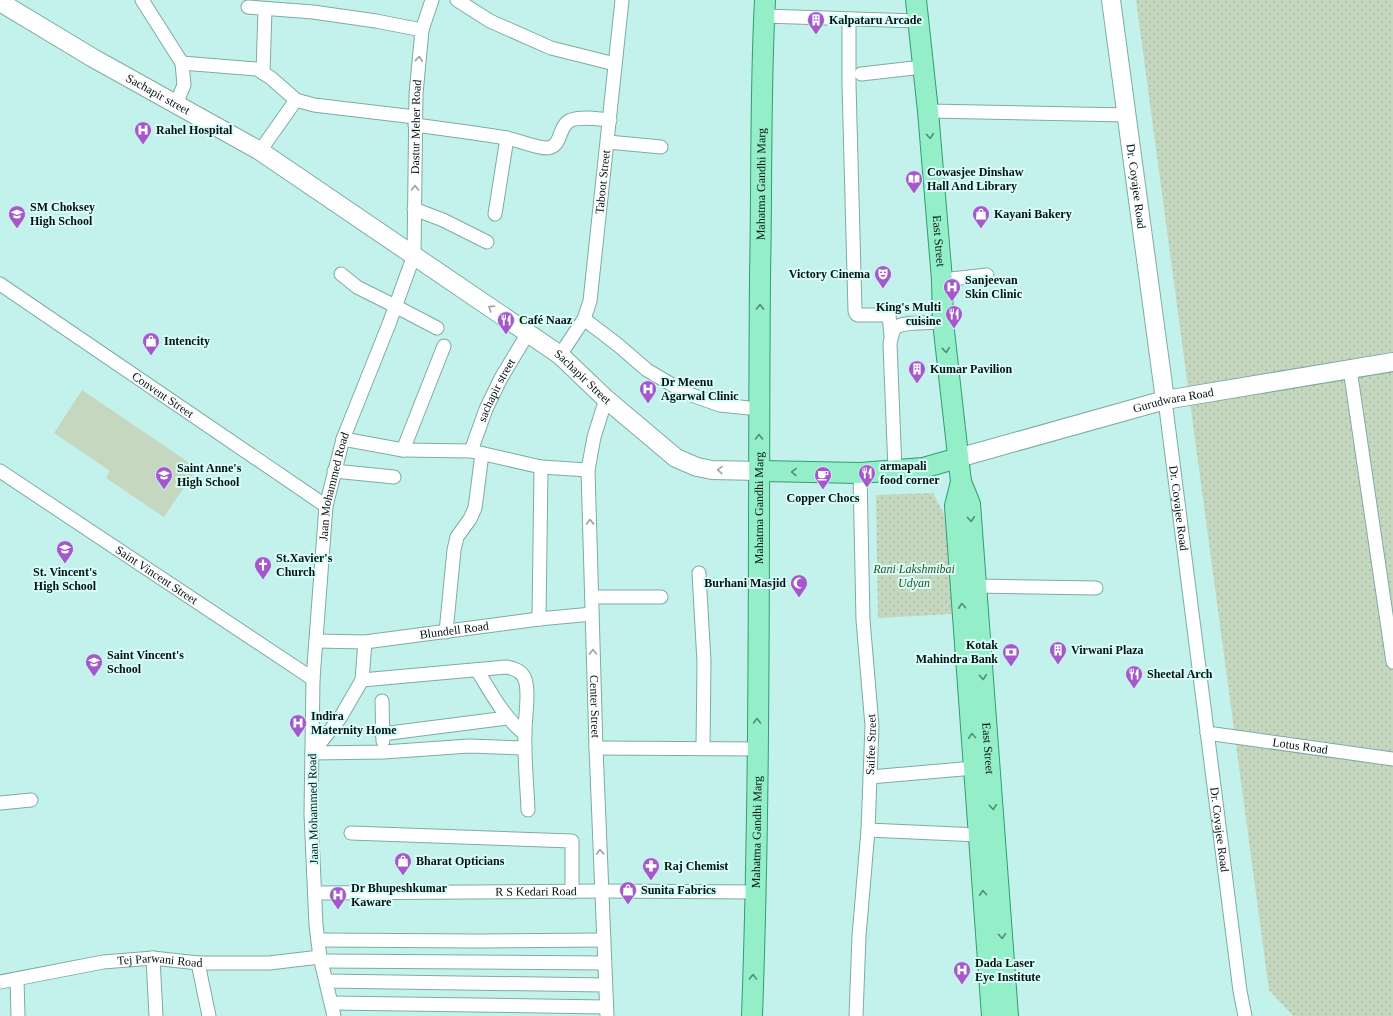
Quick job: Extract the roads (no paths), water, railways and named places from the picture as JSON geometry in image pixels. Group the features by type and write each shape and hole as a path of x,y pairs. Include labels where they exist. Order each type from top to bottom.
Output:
{"main road":[{"name":"East Street","path":"916,0 917,21 928,111 942,280 943,322 961,482 970,504 1008,1016"},
{"name":"Mahatma Gandhi Marg","path":"752,1016 756,892 758,471 765,8"},
{"path":"758,471 860,473 923,468 958,458"},
{"name":"East Street","path":"961,482 954,506 992,1016"}],"street":[{"path":"142,0 182,63 184,85 176,104"},
{"name":"Dastur Meher Road","path":"414,255 416,94 422,30 432,0"},
{"path":"457,0 490,21 551,48 615,64"},
{"name":"Taboot Street","path":"560,355 584,319 590,301 622,0"},
{"name":"Dr. Coyajee Road","path":"1110,0 1165,400 1240,991 1245,1016"},
{"name":"Sachapir street","path":"0,2 93,58 260,151 414,255"},
{"path":"248,8 313,12 376,21 422,30"},
{"path":"765,8 849,19 917,21"},
{"path":"263,74 265,9"},
{"path":"849,19 854,308 856,314 858,315 889,315 890,318 895,470"},
{"path":"182,63 257,69 271,78 296,100 314,105 415,121 507,138 546,148 554,147 557,143 562,127 570,120 580,118 610,120"},
{"path":"861,74 922,67"},
{"path":"260,151 296,100"},
{"path":"928,111 1127,115"},
{"path":"495,214 507,138"},
{"path":"608,142 661,147"},
{"path":"414,210 443,220 487,242"},
{"name":"Jaan Mohammed Road","path":"332,1010 321,959 316,925 316,893 311,814 313,679 326,506 343,439 414,255"},
{"name":"Sachapir Street","path":"414,255 560,355 606,399 676,458 697,467 712,470 758,471"},
{"path":"341,274 357,287 437,328"},
{"path":"942,280 987,275"},
{"name":"Convent Street","path":"0,284 326,506"},
{"path":"584,319 618,344 647,370 686,393 720,404 759,409"},
{"path":"891,336 895,328 903,324 943,322"},
{"name":"sachapir street","path":"446,632 454,550 457,537 470,519 474,508 476,453 486,409 501,378 528,333"},
{"path":"403,450 444,346"},
{"name":"Gurudwara Road","path":"958,458 1165,400 1393,362"},
{"path":"1350,369 1393,662"},
{"name":"Center Street","path":"606,399 594,437 588,470 596,748 606,1011"},
{"path":"343,439 403,450 476,453 541,467 588,470"},
{"path":"539,620 541,467"},
{"name":"Saint Vincent Street","path":"0,471 313,679"},
{"path":"334,471 394,477"},
{"name":"Saifee Street","path":"856,1016 859,936 868,830 872,726 863,620 860,473"},
{"path":"699,573 704,662 703,748"},
{"path":"976,586 1096,588"},
{"path":"592,597 661,596"},
{"name":"Blundell Road","path":"317,641 365,642 592,614"},
{"path":"312,753 340,718 362,680 365,642"},
{"path":"362,680 506,667 514,668 522,673 526,682 527,690 525,748 528,810"},
{"path":"477,670 507,718 525,734"},
{"path":"382,701 382,734 384,752"},
{"path":"382,734 507,718"},
{"name":"Lotus Road","path":"1207,732 1393,758"},
{"path":"312,753 384,752 469,746 525,748"},
{"path":"596,748 757,748"},
{"path":"870,777 974,768"},
{"path":"0,803 31,800"},
{"path":"868,830 979,835"},
{"path":"351,833 572,841 572,892"},
{"name":"R S Kedari Road","path":"316,893 602,891 756,892"},
{"path":"318,940 604,940"},
{"path":"153,958 156,1016"},
{"name":"Tej Parwani Road","path":"0,982 103,962 153,958 198,963 269,963 321,959 604,963"},
{"path":"198,963 209,1016"},
{"path":"17,979 18,1016"},
{"path":"326,981 605,985"},
{"path":"332,1010 606,1011"}],"place":[{"name":"Kalpataru Arcade","path":"816,35"},
{"name":"Rahel Hospital","path":"143,145"},
{"name":"Cowasjee Dinshaw Hall And Library","path":"914,194"},
{"name":"SM Choksey High School","path":"17,229"},
{"name":"Kayani Bakery","path":"981,229"},
{"name":"Victory Cinema","path":"883,289"},
{"name":"Sanjeevan Skin Clinic","path":"952,302"},
{"name":"King's Multi cuisine","path":"954,329"},
{"name":"Café Naaz","path":"506,335"},
{"name":"Intencity","path":"151,356"},
{"name":"Kumar Pavilion","path":"917,384"},
{"name":"Dr Meenu Agarwal Clinic","path":"648,404"},
{"name":"armapali food corner","path":"867,488"},
{"name":"Saint Anne's High School","path":"164,490"},
{"name":"Copper Chocs","path":"823,490"},
{"name":"St. Vincent's High School","path":"65,564"},
{"name":"St.Xavier's Church","path":"263,580"},
{"name":"Burhani Masjid","path":"799,598"},
{"name":"Virwani Plaza","path":"1058,665"},
{"name":"Kotak Mahindra Bank","path":"1011,667"},
{"name":"Saint Vincent's School","path":"94,677"},
{"name":"Sheetal Arch","path":"1134,689"},
{"name":"Indira Maternity Home","path":"298,738"},
{"name":"Bharat Opticians","path":"403,876"},
{"name":"Raj Chemist","path":"651,881"},
{"name":"Sunita Fabrics","path":"628,905"},
{"name":"Dr Bhupeshkumar Kaware","path":"338,910"},
{"name":"Dada Laser Eye Institute","path":"962,985"}],"park label":[{"name":"Rani Lakshmibai Udyan","path":"914,576"}]}
